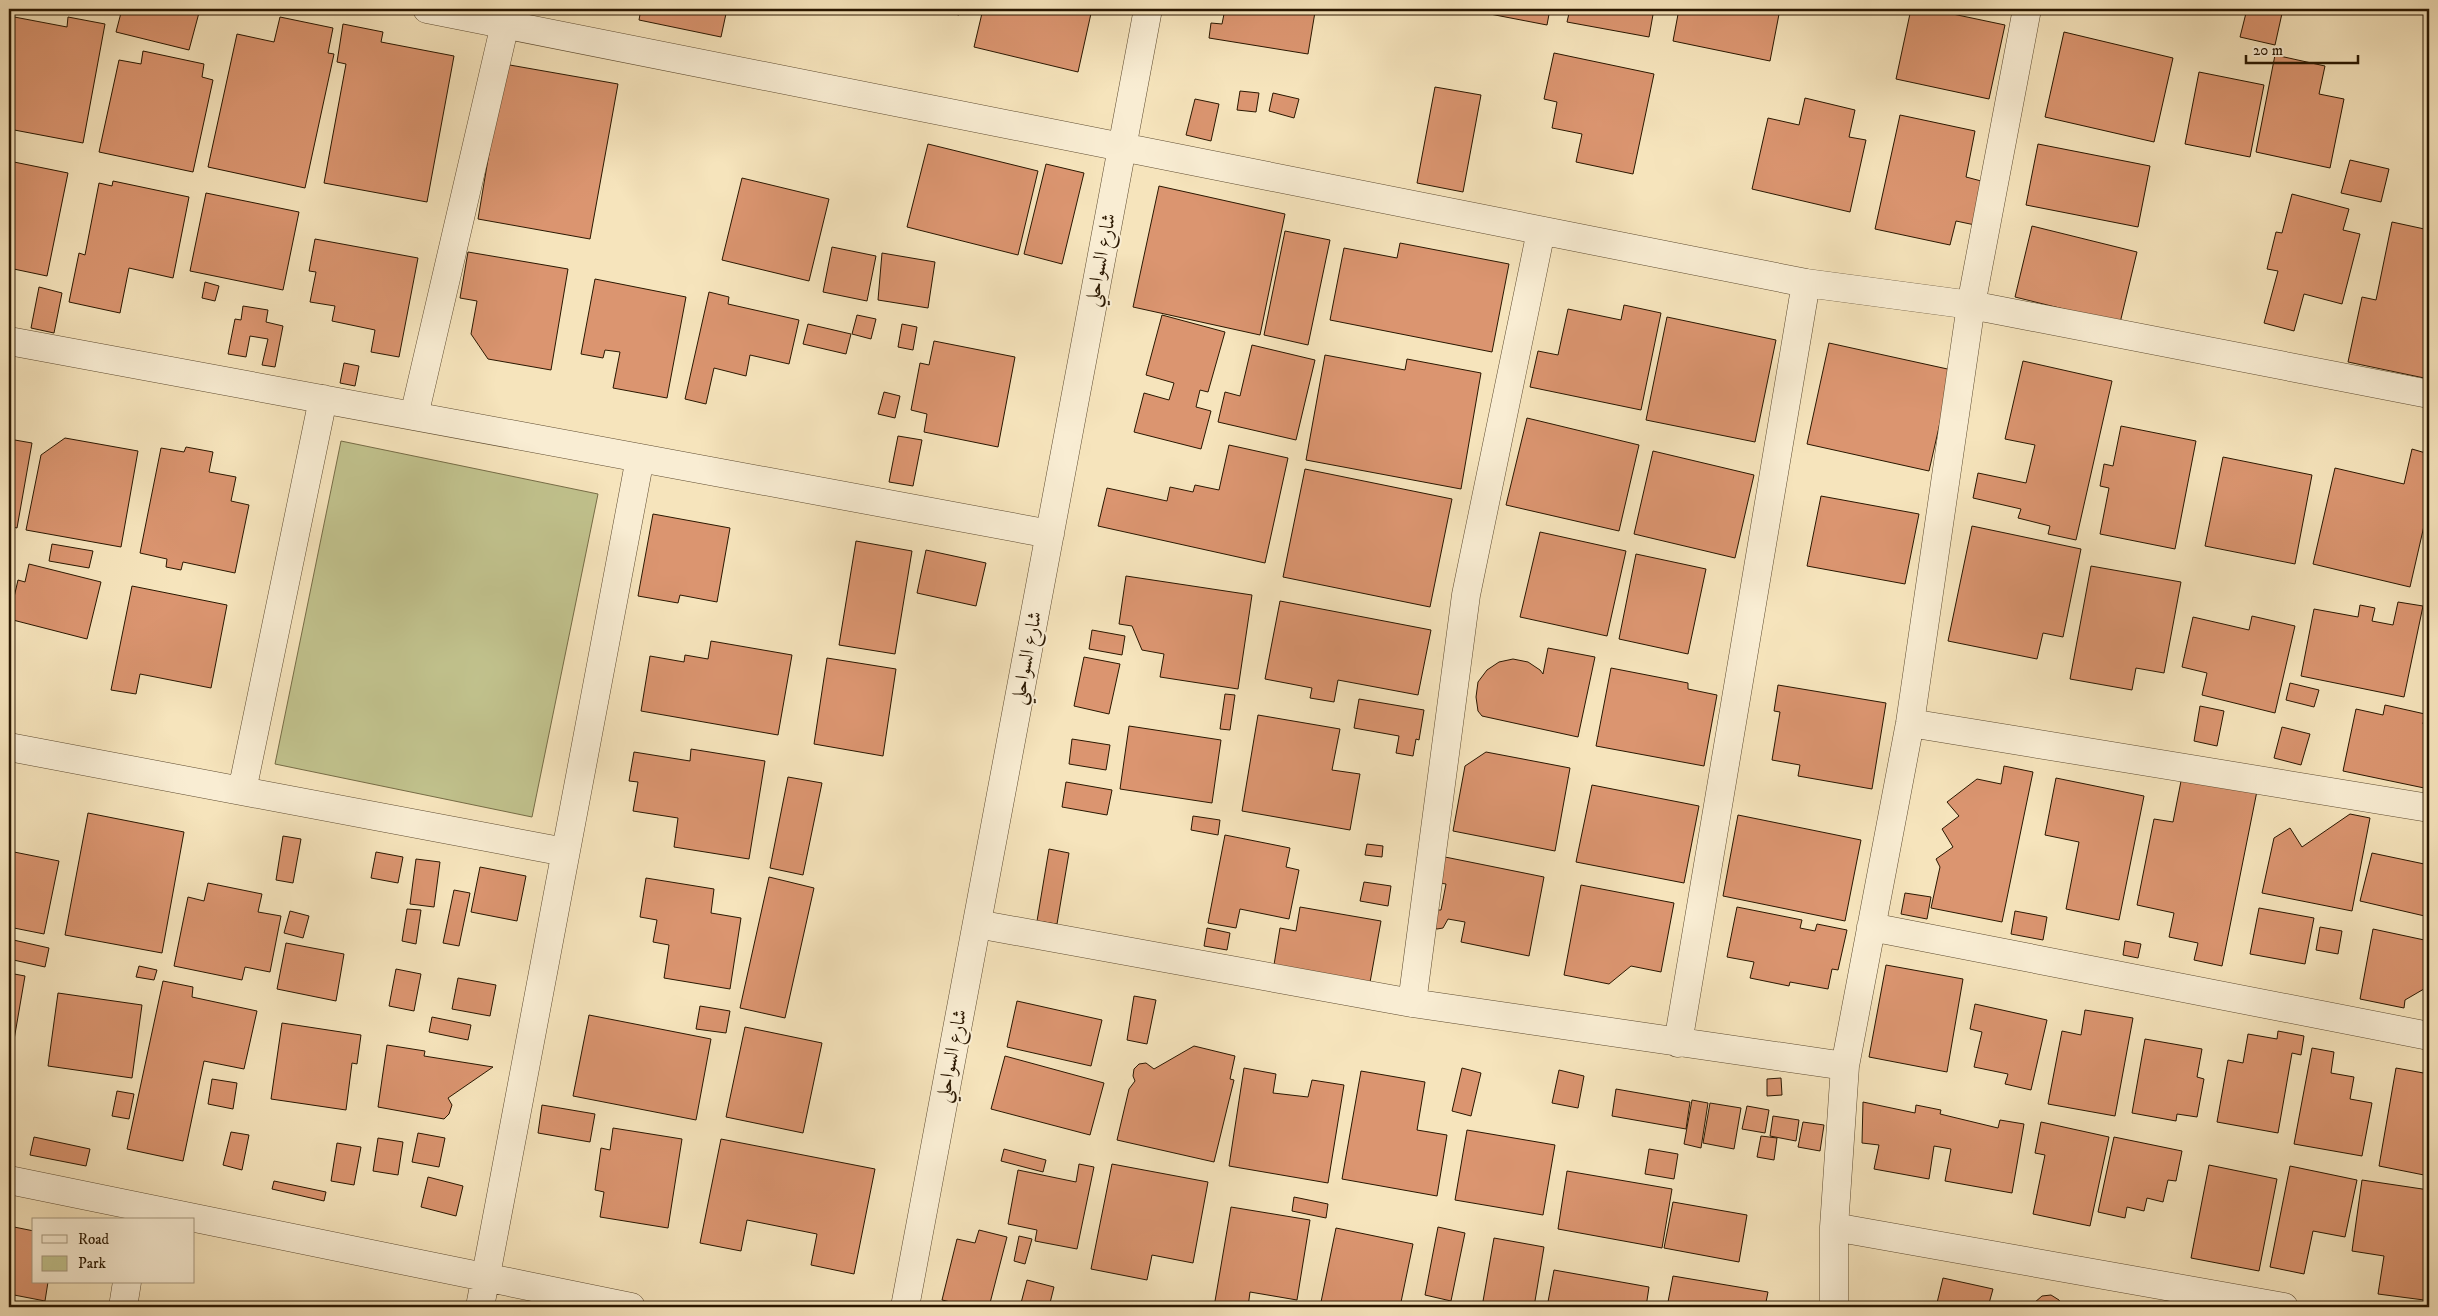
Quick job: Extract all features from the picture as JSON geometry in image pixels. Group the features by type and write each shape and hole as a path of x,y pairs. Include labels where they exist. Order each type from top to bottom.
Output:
{"street":[{"path":"427,9 1122,149 1806,283 1971,305 2429,394"},
{"name":"شارع السواحلي","path":"905,1307 1148,9"},
{"path":"1834,1307 1834,1227 1845,1066 1910,723 1971,305 2026,9"},
{"path":"414,416 506,24"},
{"path":"1412,1003 1466,595 1541,231"},
{"path":"1678,1042 1806,283"},
{"path":"9,341 1050,534"},
{"path":"242,791 323,399"},
{"path":"480,1307 640,458"},
{"path":"1910,723 2429,808"},
{"path":"9,747 566,852"},
{"path":"977,924 1412,1003 1845,1066"},
{"path":"1872,927 2429,1036"},
{"path":"9,1180 165,1218"},
{"path":"195,1224 631,1307"},
{"path":"1834,1227 2284,1307"},
{"path":"123,1307 127,1284"}],"green space":[{"path":"341,441 598,494 532,817 275,764"}],"building":[{"path":"122,9 200,9 189,50 116,32"},
{"path":"641,9 727,9 721,37 639,20"},
{"path":"933,9 961,9 959,15"},
{"path":"983,9 1092,9 1078,72 974,47"},
{"path":"1225,9 1298,9 1315,12 1308,54 1209,38 1211,23 1222,24"},
{"path":"1464,9 1550,9 1547,25"},
{"path":"1570,9 1654,9 1649,37 1567,22"},
{"path":"1679,9 1780,9 1770,61 1673,41"},
{"path":"1911,9 1929,9 2005,25 1989,99 1896,79"},
{"path":"2247,9 2283,9 2275,45 2240,37"},
{"path":"9,16 67,27 68,17 105,24 83,143 9,129"},
{"path":"280,17 333,28 328,53 334,54 305,188 208,167 237,34 274,42"},
{"path":"343,24 383,32 381,42 454,56 427,202 324,183 346,64 337,62"},
{"path":"2064,32 2173,58 2154,142 2045,117"},
{"path":"143,51 204,64 202,77 213,80 193,172 99,152 119,60 141,64"},
{"path":"1554,53 1654,74 1633,174 1576,162 1582,134 1552,128 1557,102 1544,99"},
{"path":"2275,55 2325,66 2319,94 2344,99 2330,168 2256,152"},
{"path":"504,64 618,84 590,239 478,219"},
{"path":"2199,72 2264,85 2250,157 2185,144"},
{"path":"1435,87 1481,95 1463,192 1417,183"},
{"path":"1240,91 1259,93 1256,112 1237,110"},
{"path":"1273,93 1299,99 1294,118 1269,111"},
{"path":"1805,98 1855,110 1849,137 1866,140 1850,212 1752,189 1768,118 1799,125"},
{"path":"1195,99 1219,104 1211,141 1186,135"},
{"path":"1900,115 1975,131 1966,177 1985,182 1975,225 1956,221 1950,245 1875,229"},
{"path":"928,144 1038,171 1018,255 907,227"},
{"path":"2038,144 2150,166 2138,227 2026,205"},
{"path":"2350,160 2389,169 2381,202 2341,193"},
{"path":"9,161 68,173 47,276 9,268"},
{"path":"1046,164 1084,173 1062,264 1024,254"},
{"path":"742,178 829,199 809,281 722,260"},
{"path":"113,181 189,197 173,278 129,268 120,313 69,302 79,253 85,255 99,183 112,186"},
{"path":"1159,186 1285,214 1260,335 1133,307"},
{"path":"206,193 299,212 283,290 190,271"},
{"path":"2292,194 2349,209 2343,230 2360,234 2342,304 2304,294 2294,331 2264,323 2278,271 2267,269 2276,232 2282,233"},
{"path":"2392,222 2429,230 2429,379 2348,362 2362,297 2376,300"},
{"path":"2032,226 2137,252 2120,323 2015,297"},
{"path":"1285,231 1330,240 1308,345 1264,335"},
{"path":"315,239 418,258 399,357 371,352 375,330 332,321 335,306 310,302 316,272 309,271"},
{"path":"1400,243 1509,264 1492,352 1330,320 1344,248 1397,258"},
{"path":"832,247 876,256 867,301 823,292"},
{"path":"468,252 568,269 551,370 488,359 471,334 477,301 460,298"},
{"path":"882,253 935,262 928,308 878,300"},
{"path":"595,279 686,297 667,398 613,388 620,352 605,350 603,358 581,354"},
{"path":"205,282 219,286 215,301 202,298"},
{"path":"39,287 62,293 54,333 31,328"},
{"path":"709,292 729,297 728,304 799,320 789,364 750,355 746,376 714,368 706,404 685,399"},
{"path":"1624,305 1661,313 1641,410 1530,387 1538,351 1558,355 1568,309 1621,320"},
{"path":"243,306 268,310 266,322 283,326 275,367 262,365 268,339 250,336 246,357 228,354 235,319 241,320"},
{"path":"857,315 876,319 871,339 852,334"},
{"path":"1162,315 1225,332 1208,392 1200,390 1196,407 1211,411 1201,449 1134,432 1144,393 1169,400 1174,383 1146,375"},
{"path":"1667,317 1776,340 1755,442 1646,420"},
{"path":"808,324 851,334 846,354 803,344"},
{"path":"902,324 917,327 913,350 898,347"},
{"path":"934,341 1015,357 998,447 924,432 927,414 911,410 920,363 929,365"},
{"path":"1829,343 1952,370 1929,471 1807,444"},
{"path":"1252,345 1315,360 1296,440 1218,422 1225,392 1240,396"},
{"path":"1325,355 1405,370 1407,359 1481,373 1461,489 1306,460"},
{"path":"2023,361 2112,381 2076,540 2048,534 2050,526 2018,518 2021,509 1973,498 1978,473 2026,483 2035,445 2005,439"},
{"path":"344,363 359,366 355,386 340,383"},
{"path":"884,392 900,396 895,418 878,414"},
{"path":"1527,418 1639,445 1619,531 1506,505"},
{"path":"2121,426 2196,441 2175,549 2100,534 2109,488 2100,486 2104,464 2113,466"},
{"path":"898,436 922,440 913,486 889,482"},
{"path":"65,438 138,451 121,547 26,530 41,455"},
{"path":"9,439 32,443 17,528 9,526"},
{"path":"1229,445 1288,458 1265,563 1098,526 1107,488 1167,501 1170,487 1193,492 1195,485 1219,490"},
{"path":"186,447 213,452 209,472 236,477 231,501 249,505 235,573 183,562 181,570 166,567 167,559 140,553 161,448 184,452"},
{"path":"2412,449 2429,454 2429,504 2410,587 2313,564 2335,468 2404,484"},
{"path":"1653,451 1754,475 1735,558 1634,534"},
{"path":"2223,457 2312,475 2295,564 2205,546"},
{"path":"1305,469 1452,499 1430,607 1283,577"},
{"path":"1821,496 1919,514 1905,584 1807,566"},
{"path":"653,514 730,528 717,602 680,595 678,603 638,596"},
{"path":"1972,526 2081,549 2063,637 2043,633 2037,659 1948,641"},
{"path":"1540,532 1626,551 1607,636 1520,617"},
{"path":"856,541 912,551 895,654 839,645"},
{"path":"52,544 93,551 89,568 49,561"},
{"path":"926,550 986,563 976,606 917,593"},
{"path":"1636,554 1706,569 1688,654 1619,639"},
{"path":"29,564 101,582 87,639 9,619 18,580 25,582"},
{"path":"2091,566 2181,582 2164,673 2136,668 2132,690 2070,679"},
{"path":"1126,576 1252,595 1238,689 1160,677 1164,654 1142,650 1132,626 1119,624"},
{"path":"132,586 227,605 211,688 140,674 136,694 111,690"},
{"path":"1280,601 1431,630 1418,695 1338,680 1334,702 1310,698 1312,688 1265,679"},
{"path":"2398,602 2423,606 2404,697 2301,676 2314,609 2358,617 2360,605 2375,608 2372,621 2393,625"},
{"path":"2252,616 2295,626 2275,713 2202,695 2207,673 2182,667 2193,617 2249,630"},
{"path":"1092,630 1125,636 1122,655 1089,649"},
{"path":"711,641 792,655 778,735 641,711 650,656 684,662 685,655 708,659"},
{"path":"1548,648 1595,657 1578,737 1482,716 1478,711 1476,697 1478,682 1487,670 1499,662 1513,659 1528,662 1543,674"},
{"path":"1084,657 1120,664 1109,714 1074,706"},
{"path":"827,658 896,669 883,756 814,744"},
{"path":"1611,668 1688,683 1688,689 1717,695 1704,766 1596,746"},
{"path":"2290,683 2319,690 2314,707 2286,700"},
{"path":"1778,685 1886,703 1872,789 1798,776 1800,765 1772,760 1780,712 1774,711"},
{"path":"1225,694 1235,695 1230,730 1220,729"},
{"path":"1359,699 1424,710 1419,740 1416,739 1413,756 1396,753 1399,736 1354,728"},
{"path":"2385,705 2425,714 2423,724 2429,725 2429,789 2343,771 2356,709 2383,715"},
{"path":"2200,706 2224,711 2217,746 2194,741"},
{"path":"1258,715 1340,729 1332,770 1360,774 1350,830 1242,811"},
{"path":"1129,726 1221,740 1212,803 1120,789"},
{"path":"2282,727 2310,734 2301,765 2274,758"},
{"path":"1072,739 1110,745 1106,770 1069,764"},
{"path":"691,749 765,761 749,859 674,847 678,818 633,811 638,782 629,781 634,752 690,761"},
{"path":"1486,752 1570,768 1555,851 1453,831 1465,766"},
{"path":"2004,766 2033,772 2002,922 1931,908 1940,867 1936,859 1953,847 1942,829 1959,816 1947,802 1977,779 2001,784"},
{"path":"2182,776 2257,791 2222,966 2194,960 2198,943 2169,937 2174,913 2137,905 2154,819 2173,822"},
{"path":"788,777 822,783 803,875 770,868"},
{"path":"2056,778 2144,796 2119,920 2066,909 2079,842 2045,835"},
{"path":"1066,782 1112,790 1107,815 1062,807"},
{"path":"1592,785 1699,806 1684,883 1576,862"},
{"path":"88,813 184,832 162,953 65,935"},
{"path":"2350,814 2370,818 2352,911 2262,893 2274,838 2290,828 2302,847"},
{"path":"1738,815 1861,840 1845,921 1723,896"},
{"path":"1193,816 1220,820 1218,835 1191,830"},
{"path":"1225,835 1290,848 1286,867 1299,870 1289,919 1240,909 1236,928 1208,923"},
{"path":"283,836 301,839 293,883 276,880"},
{"path":"1367,844 1383,846 1382,857 1365,855"},
{"path":"1049,849 1069,853 1057,924 1037,921"},
{"path":"9,851 59,861 44,934 9,927"},
{"path":"376,852 403,857 398,883 371,878"},
{"path":"2372,853 2429,865 2429,917 2360,901"},
{"path":"1445,857 1544,877 1529,956 1461,942 1465,922 1448,919 1443,928 1431,927 1434,910 1441,910 1446,884 1440,883"},
{"path":"416,859 440,862 434,907 410,904"},
{"path":"480,867 526,876 517,921 471,912"},
{"path":"769,877 814,888 785,1018 740,1008"},
{"path":"646,878 714,889 711,913 741,918 730,989 664,978 669,945 653,942 657,920 640,917"},
{"path":"1364,882 1391,886 1388,906 1360,901"},
{"path":"208,883 262,894 258,912 281,916 270,972 245,967 242,980 174,966 188,897 204,901"},
{"path":"1581,885 1674,903 1661,972 1631,966 1609,984 1564,975"},
{"path":"454,890 470,893 459,946 443,943"},
{"path":"1905,893 1931,897 1927,919 1901,914"},
{"path":"1300,907 1381,921 1369,988 1273,971 1280,928 1296,931"},
{"path":"1737,907 1802,920 1800,928 1815,931 1817,924 1847,930 1838,970 1832,969 1828,989 1790,982 1789,986 1750,978 1754,962 1727,957"},
{"path":"2259,908 2314,918 2305,964 2250,954"},
{"path":"407,909 421,910 416,944 402,941"},
{"path":"290,911 309,916 303,938 284,933"},
{"path":"2015,911 2047,917 2043,940 2011,934"},
{"path":"2320,927 2342,931 2338,954 2316,950"},
{"path":"1207,928 1230,933 1227,950 1204,946"},
{"path":"2373,929 2429,941 2429,986 2405,1000 2404,1008 2360,999"},
{"path":"9,939 49,948 45,967 9,959"},
{"path":"2125,941 2141,944 2138,958 2123,955"},
{"path":"286,943 344,954 336,1001 277,989"},
{"path":"1886,965 1963,979 1947,1072 1869,1057"},
{"path":"139,966 157,970 154,980 136,977"},
{"path":"396,969 421,974 414,1011 389,1006"},
{"path":"9,973 25,976 9,1069"},
{"path":"458,978 496,985 490,1016 452,1009"},
{"path":"163,981 193,987 192,997 257,1011 244,1069 204,1061 183,1161 127,1149"},
{"path":"58,993 142,1005 132,1078 48,1066"},
{"path":"1134,996 1156,1000 1147,1044 1127,1040"},
{"path":"1017,1001 1102,1020 1091,1066 1007,1047"},
{"path":"1975,1004 2047,1020 2031,1090 2005,1084 2008,1074 1974,1067 1982,1032 1970,1029"},
{"path":"700,1006 730,1011 726,1033 696,1029"},
{"path":"2085,1010 2133,1018 2115,1116 2048,1104 2062,1031 2081,1035"},
{"path":"589,1015 711,1039 696,1120 573,1096"},
{"path":"432,1017 471,1025 468,1040 429,1032"},
{"path":"282,1023 361,1035 357,1064 352,1063 346,1110 271,1099"},
{"path":"745,1027 822,1043 803,1133 726,1117"},
{"path":"2278,1031 2304,1036 2301,1055 2292,1053 2278,1133 2217,1122 2228,1060 2243,1063 2248,1034 2277,1039"},
{"path":"2145,1039 2202,1049 2197,1077 2204,1079 2197,1117 2177,1114 2176,1121 2132,1113"},
{"path":"387,1045 425,1051 424,1056 493,1067 448,1098 452,1105 449,1114 444,1119 378,1107"},
{"path":"1194,1046 1235,1056 1230,1079 1234,1080 1214,1162 1117,1140 1129,1089 1135,1081 1133,1076 1134,1069 1139,1064 1146,1063 1154,1069"},
{"path":"2312,1048 2334,1052 2331,1073 2354,1077 2350,1099 2372,1103 2362,1156 2294,1144"},
{"path":"1005,1056 1104,1083 1090,1135 991,1109"},
{"path":"1244,1068 1276,1074 1273,1093 1308,1097 1312,1080 1344,1085 1328,1183 1229,1166"},
{"path":"1462,1068 1481,1073 1471,1116 1452,1111"},
{"path":"2396,1068 2429,1074 2429,1176 2379,1166"},
{"path":"1559,1070 1584,1076 1578,1108 1552,1103"},
{"path":"1361,1071 1425,1082 1417,1130 1447,1135 1437,1196 1342,1179"},
{"path":"1781,1078 1782,1095 1767,1096 1767,1079"},
{"path":"212,1079 237,1083 233,1109 208,1104"},
{"path":"1616,1089 1690,1102 1686,1129 1612,1116"},
{"path":"117,1091 134,1094 129,1119 112,1116"},
{"path":"1692,1100 1708,1103 1701,1148 1684,1144"},
{"path":"1863,1102 1915,1113 1916,1105 1941,1110 1940,1114 1998,1128 2000,1120 2024,1124 2012,1193 1945,1181 1951,1149 1934,1146 1929,1179 1874,1169 1879,1145 1862,1143"},
{"path":"1710,1103 1741,1108 1734,1149 1703,1143"},
{"path":"542,1105 595,1114 590,1142 538,1133"},
{"path":"1747,1106 1769,1110 1765,1133 1742,1129"},
{"path":"1773,1116 1799,1120 1796,1141 1770,1136"},
{"path":"1803,1122 1824,1125 1820,1151 1798,1147"},
{"path":"2041,1122 2109,1137 2090,1226 2033,1214 2045,1155 2035,1153"},
{"path":"613,1128 682,1139 668,1228 600,1217 604,1192 595,1190 601,1148 610,1150"},
{"path":"1467,1130 1555,1145 1543,1215 1455,1200"},
{"path":"231,1132 249,1135 242,1170 223,1165"},
{"path":"418,1133 445,1138 439,1167 412,1162"},
{"path":"1761,1136 1777,1138 1774,1160 1757,1157"},
{"path":"34,1137 90,1149 86,1166 30,1155"},
{"path":"2114,1137 2182,1151 2176,1181 2168,1180 2163,1202 2147,1198 2144,1211 2127,1207 2125,1218 2098,1212"},
{"path":"378,1138 403,1142 398,1175 373,1171"},
{"path":"721,1139 875,1169 854,1274 811,1265 817,1234 747,1220 741,1251 700,1243"},
{"path":"337,1143 361,1147 354,1185 331,1181"},
{"path":"1004,1149 1046,1160 1043,1172 1001,1161"},
{"path":"1649,1149 1678,1154 1674,1179 1645,1174"},
{"path":"1079,1164 1094,1167 1077,1249 1035,1241 1037,1230 1008,1224 1018,1170 1076,1182"},
{"path":"1112,1164 1208,1182 1193,1263 1152,1255 1147,1280 1091,1269"},
{"path":"2209,1165 2277,1179 2259,1271 2191,1258"},
{"path":"2290,1166 2357,1180 2345,1237 2313,1231 2304,1274 2270,1267"},
{"path":"1567,1171 1672,1189 1662,1248 1558,1229"},
{"path":"428,1177 463,1186 456,1216 421,1207"},
{"path":"2362,1180 2429,1190 2429,1211 2424,1247 2429,1248 2429,1260 2424,1300 2378,1294 2384,1256 2352,1251"},
{"path":"274,1181 326,1192 324,1201 272,1189"},
{"path":"1294,1197 1328,1204 1326,1218 1292,1211"},
{"path":"1673,1202 1747,1215 1739,1262 1664,1248"},
{"path":"1231,1207 1310,1220 1297,1300 1250,1292 1248,1307 1214,1307"},
{"path":"9,1226 32,1231 32,1284 48,1284 45,1301 9,1294"},
{"path":"1438,1227 1465,1233 1451,1301 1425,1295"},
{"path":"1336,1228 1413,1244 1400,1307 1320,1307"},
{"path":"979,1230 1007,1237 989,1307 972,1307 942,1300 957,1239 975,1243"},
{"path":"1019,1236 1032,1239 1025,1264 1014,1261"},
{"path":"1494,1238 1544,1247 1534,1307 1482,1307"},
{"path":"1554,1270 1649,1287 1646,1307 1547,1307"},
{"path":"1673,1276 1768,1292 1765,1307 1667,1307"},
{"path":"1943,1278 1993,1289 1988,1307 1936,1307"},
{"path":"1027,1280 1054,1287 1049,1307 1020,1307"},
{"path":"2051,1295 2059,1300 2062,1306 2067,1307 2033,1307 2034,1303 2042,1296"},
{"path":"1057,1302 1077,1307 1055,1307"}]}
